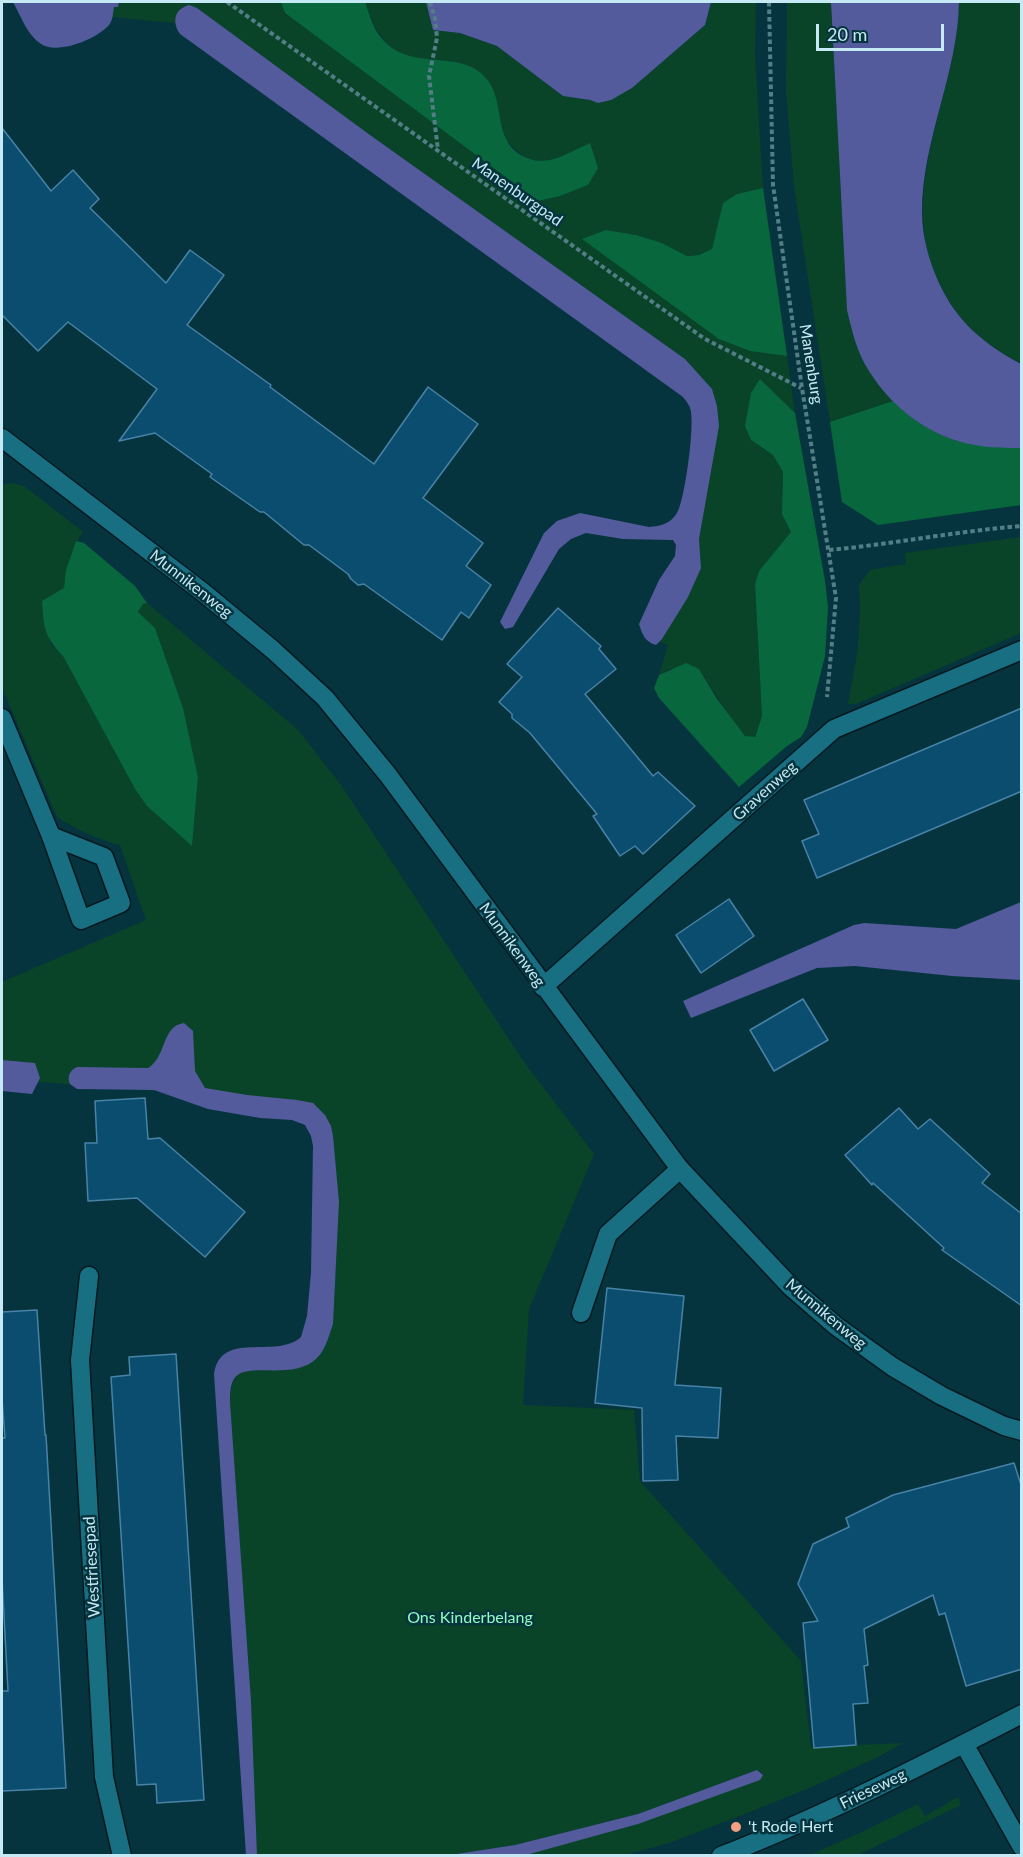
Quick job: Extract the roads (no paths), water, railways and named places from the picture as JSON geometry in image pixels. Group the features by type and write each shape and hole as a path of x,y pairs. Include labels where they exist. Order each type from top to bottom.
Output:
{"street":[{"name":"Munnikenweg","path":"4,445 204,593 273,650 325,698 388,775 680,1169 791,1287 836,1326 893,1367 942,1396 1004,1426 1022,1431"},
{"name":"Gravenweg","path":"543,987 834,729 1022,650"},
{"path":"2,718 51,836 81,920 121,903 104,857 51,836"},
{"path":"581,1313 608,1234 680,1169"},
{"name":"Westfriesepad","path":"89,1276 80,1360 104,1777 122,1856"},
{"name":"Frieseweg","path":"721,1856 792,1828 1022,1714"},
{"path":"964,1744 1022,1847"}],"water":[{"path":"13,2 119,2 118,7 114,7 110,23 103,30 77,44 57,48 48,47 36,40"},
{"path":"426,2 711,2 705,25 632,88 611,100 598,103 563,96 497,46 460,33 433,30"},
{"path":"831,2 959,2 953,55 928,159 922,212 923,230 935,275 954,309 973,331 1021,364 1021,448 975,445 943,436 928,428 901,409 889,397 878,385 861,357 847,310"},
{"path":"189,5 197,8 370,135 685,359 712,389 719,426 699,539 701,568 688,597 656,645 644,637 639,624 659,580 675,556 676,545 673,540 623,539 586,533 571,539 559,549 513,627 505,629 500,622 544,533 557,521 580,513 649,527 665,524 674,517 683,494 690,448 692,421 690,407 686,401 180,34 175,21 176,16 180,10"},
{"path":"1021,902 1021,980 952,976 855,966 817,968 691,1018 683,1001 854,925 864,923 956,929"},
{"path":"184,1023 193,1031 195,1071 205,1088 313,1103 325,1115 333,1136 339,1202 333,1324 323,1350 317,1358 296,1369 259,1370 240,1374 234,1379 230,1390 251,1701 257,1855 246,1855 214,1374 219,1360 227,1352 251,1347 278,1346 301,1337 307,1316 311,1273 313,1146 311,1136 305,1125 292,1120 260,1118 208,1109 154,1090 77,1089 70,1084 69,1079 70,1072 77,1067 148,1068 158,1057 171,1030"},
{"path":"2,1060 35,1063 40,1078 32,1094 2,1091"},
{"path":"757,1770 763,1775 760,1780 638,1824 526,1855 450,1855 515,1845 638,1814"}],"place":[{"name":"'t Rode Hert","path":"736,1827"}],"park label":[{"name":"Ons Kinderbelang","path":"470,1618"}]}
